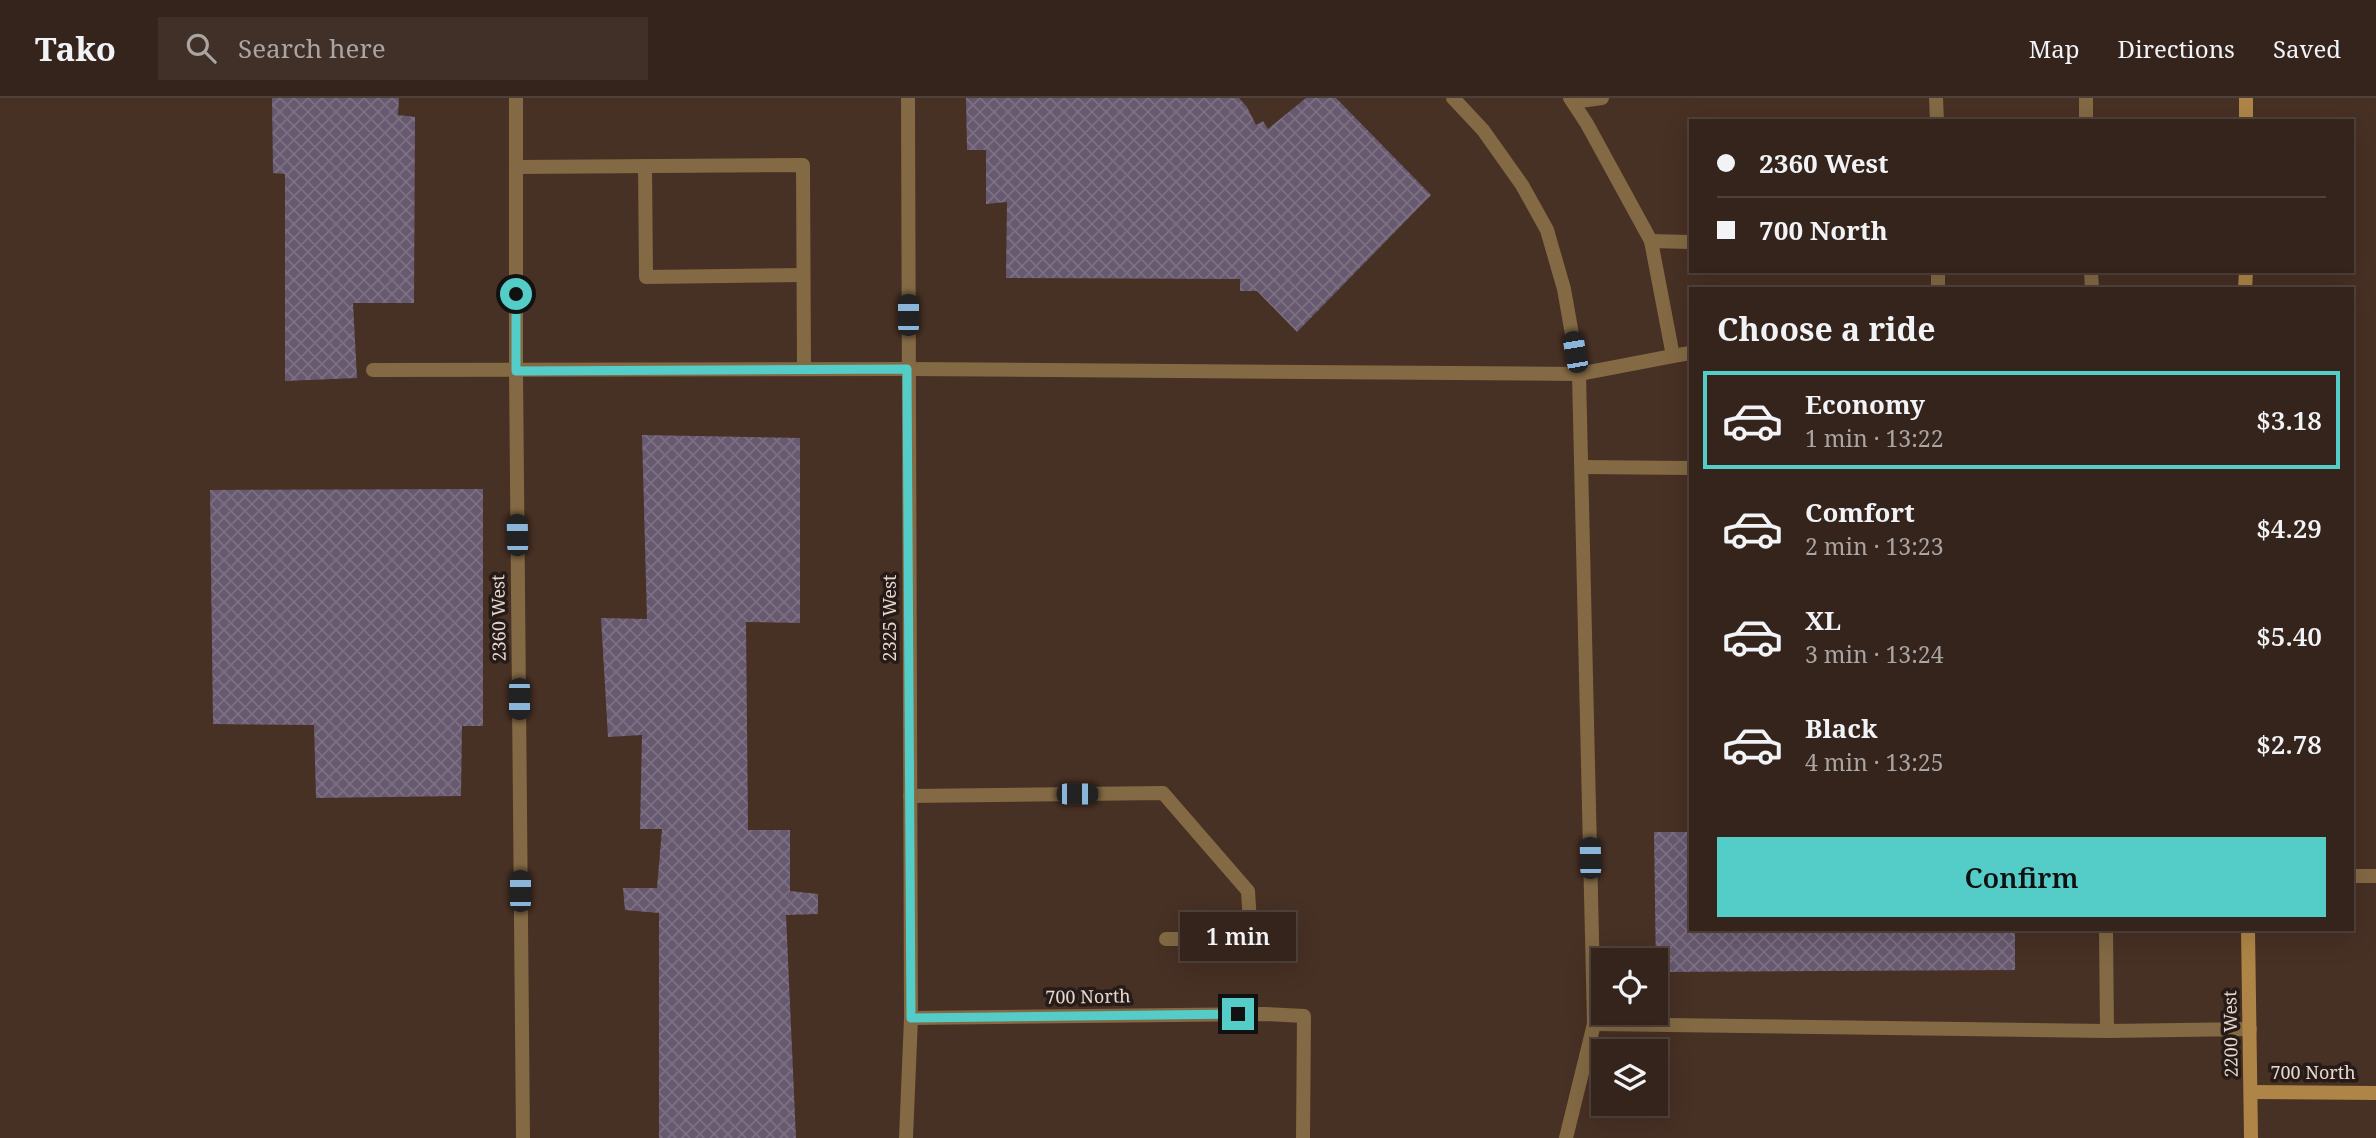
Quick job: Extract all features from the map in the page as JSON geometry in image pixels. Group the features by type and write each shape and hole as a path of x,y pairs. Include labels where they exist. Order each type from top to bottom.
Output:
{"street":[{"path":"2246,98 2246,119"},
{"name":"2200 West","path":"2248,931 2251,1138"},
{"name":"700 North","path":"2251,1092 2376,1093"}],"lane":[{"name":"2360 West","path":"516,98 523,1138"},
{"name":"2325 West","path":"906,1138 911,1018 908,98"},
{"path":"1453,98 1483,130 1522,186 1547,230 1564,289 1579,374 1592,948"},
{"path":"1602,98 1572,100 1651,241 1673,356"},
{"path":"1936,98 1937,119"},
{"path":"2086,98 2086,119"},
{"path":"645,166 646,277 803,275"},
{"path":"516,167 803,166 804,369"},
{"path":"1651,241 1689,242"},
{"path":"373,370 907,369 1579,374 1689,353"},
{"path":"1582,467 1689,468"},
{"path":"910,796 1163,793 1248,891 1251,939 1166,939"},
{"path":"2354,876 2376,876"},
{"path":"2106,931 2107,1031"},
{"name":"700 North","path":"911,1018 1265,1014 1304,1016 1303,1138"},
{"path":"1566,1138 1594,1025"},
{"path":"1667,1025 2107,1031 2249,1029"}],"building":[{"path":"272,98 399,98 398,115 415,117 414,303 353,303 357,378 285,381 285,174 273,173"},
{"path":"966,98 1239,98 1256,125 1263,121 1268,129 1306,98 1336,98 1431,195 1297,332 1257,291 1240,291 1240,279 1006,278 1007,202 986,204 986,150 967,150"},
{"path":"642,435 800,438 800,623 746,622 748,830 790,830 790,891 818,894 818,914 786,915 796,1138 659,1138 659,913 625,910 623,888 657,888 662,829 640,829 642,735 608,737 601,618 647,619"},
{"path":"483,489 483,726 462,726 461,796 316,798 314,725 213,724 210,490"},
{"path":"1654,832 1689,832 1689,931 2015,931 2015,970 1668,972 1668,948 1656,948"}],"route":[{"path":"516,294 516,371 907,369 911,1018 1238,1014"}]}
